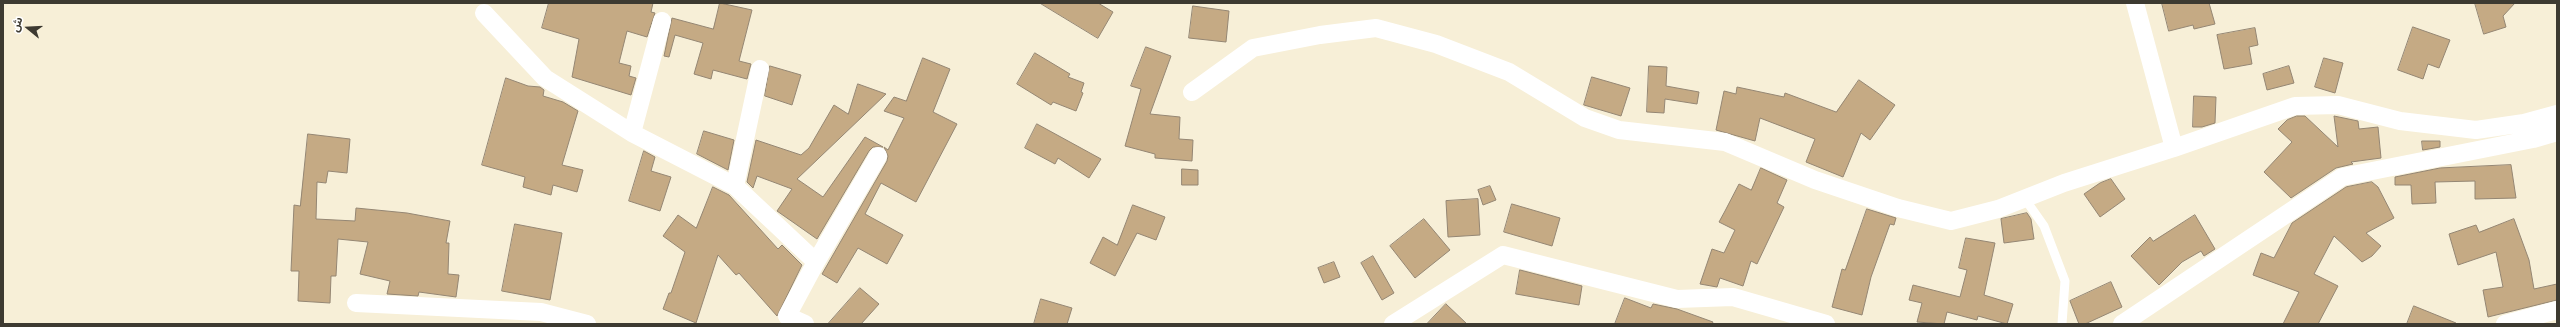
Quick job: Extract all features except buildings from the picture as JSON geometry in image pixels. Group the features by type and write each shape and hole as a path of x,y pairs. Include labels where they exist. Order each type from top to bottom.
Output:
{"street":[{"path":"2135,3 2174,148"},
{"path":"484,13 545,78 632,133 735,186 816,262"},
{"path":"632,133 662,22"},
{"path":"1192,92 1253,48 1320,35 1376,28 1436,44 1510,72 1585,118 1619,130 1725,142 1815,180 1898,208 1950,221 1998,209 2064,183 2174,148 2282,110 2310,104 2338,105 2400,121 2476,130 2524,123 2557,114"},
{"path":"735,186 760,69"},
{"path":"2122,324 2342,176 2533,139 2557,132"},
{"path":"805,324 787,316 816,262 878,156"},
{"path":"1393,324 1502,255 1677,299 1733,297 1826,324"},
{"path":"356,303 541,312 587,324"},
{"path":"2505,324 2557,310"}],"lane":[{"path":"2025,198 2044,226 2065,281 2062,324"}]}
